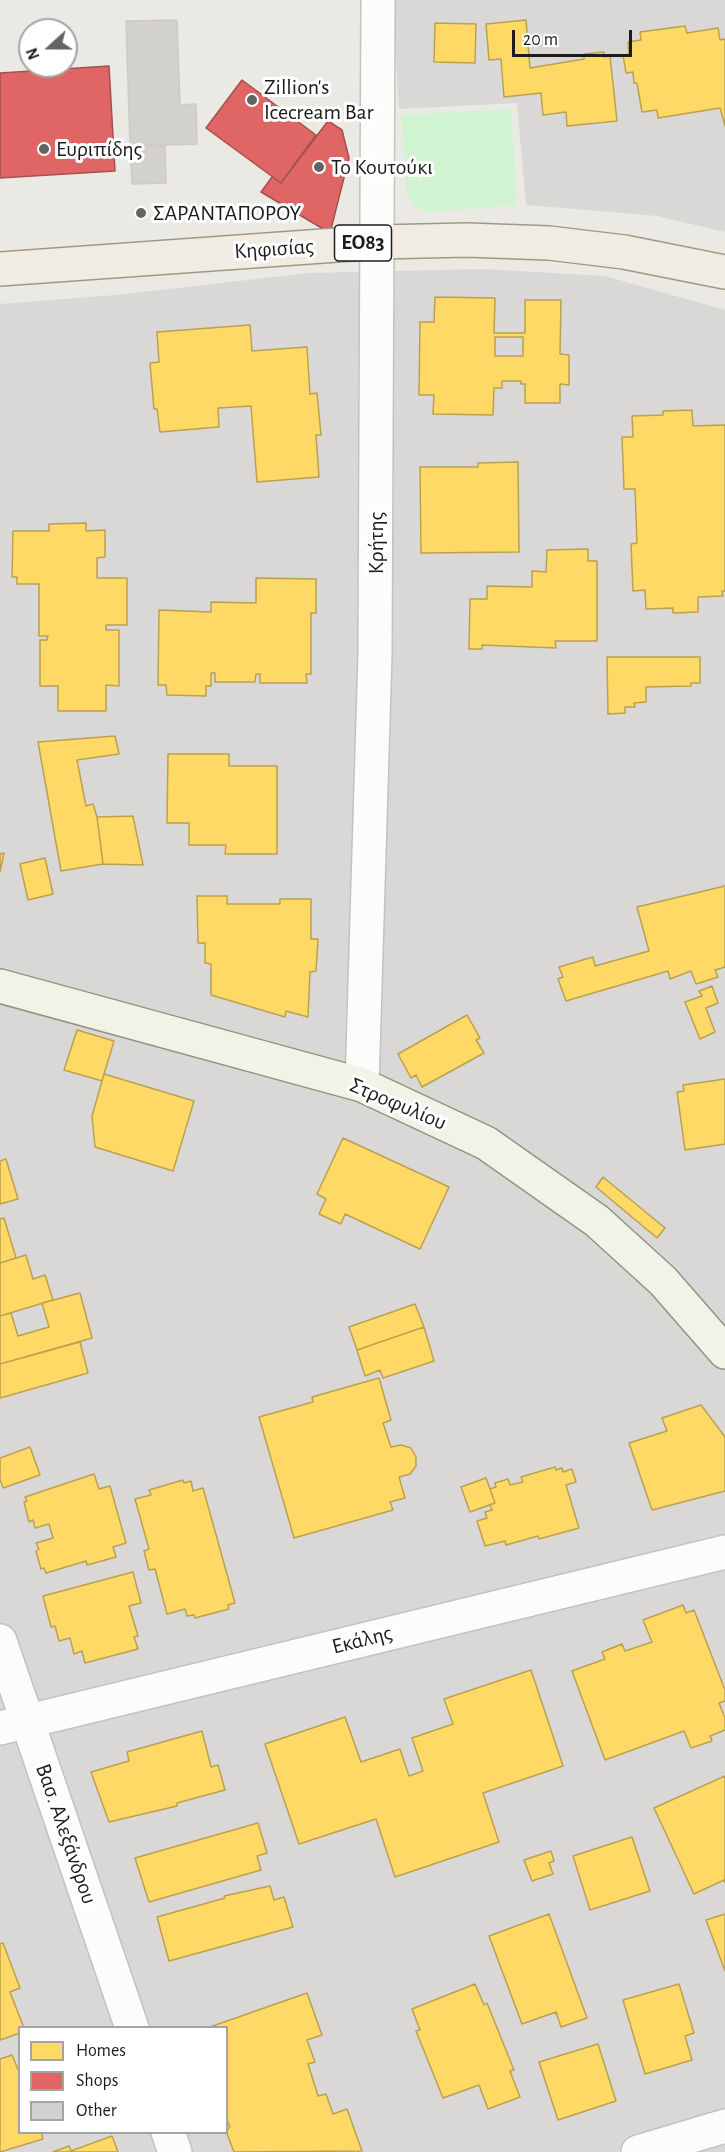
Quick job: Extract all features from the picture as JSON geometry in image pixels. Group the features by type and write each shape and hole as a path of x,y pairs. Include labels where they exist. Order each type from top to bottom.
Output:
{"main road":[{"name":"Κηφισίας","path":"0,269 379,242 467,240 549,243 624,252 725,272"}],"street":[{"name":"Κρήτης","path":"362,1085 375,654 379,242 378,0"},
{"name":"Στροφυλίου","path":"0,986 362,1085 486,1143 597,1221 663,1281 725,1352"},
{"name":"Εκάλης","path":"14,1725 725,1552"},
{"name":"Βασ. Αλεξάνδρου","path":"0,1641 14,1725 131,2026"},
{"path":"638,2152 725,2126"},
{"path":"168,2134 175,2152"}],"shaded area":[{"path":"392,0 725,0 725,232 657,216 526,205 517,103 399,109"},
{"path":"482,269 605,276 725,310 725,2152 0,2152 0,304 116,295 309,273"}],"green space":[{"path":"511,109 517,205 428,212 414,207 407,194 401,115"}],"building: Homes":[{"path":"526,20 530,68 584,59 584,54 604,52 604,57 610,56 617,121 567,126 566,112 543,115 541,93 504,97 501,59 489,60 486,24"},
{"path":"435,23 476,24 475,63 434,62"},
{"path":"685,26 687,33 718,28 720,40 725,39 725,126 720,108 658,118 657,110 642,112 633,72 626,73 623,55 629,54 628,42 641,40 640,32"},
{"path":"435,297 495,298 494,333 525,333 525,300 561,300 560,354 569,355 569,385 560,384 560,403 525,403 525,384 521,384 521,381 502,381 502,388 494,388 493,415 433,414 434,395 419,395 420,322 434,322","holes":["495,337 523,337 523,356 495,356"]},
{"path":"250,325 252,351 307,347 310,394 317,393 321,435 316,435 319,477 257,482 251,406 218,408 219,427 160,432 157,409 154,409 150,363 159,362 157,332"},
{"path":"692,410 693,426 725,425 725,591 722,591 723,596 698,597 698,612 673,613 673,608 646,609 645,590 633,591 631,544 637,543 635,489 624,489 622,437 633,437 632,416 663,415 663,411"},
{"path":"518,462 519,552 421,553 420,467 478,467 478,463"},
{"path":"86,523 86,531 105,530 105,557 97,558 97,578 127,578 127,625 106,625 106,630 119,630 119,686 106,685 106,711 58,711 58,686 40,686 40,640 47,640 48,636 39,636 39,584 17,584 17,577 12,577 13,531 49,531 49,524"},
{"path":"588,549 588,561 597,561 597,641 555,641 556,648 482,645 482,649 469,649 470,599 487,599 487,586 532,587 532,571 546,572 547,550"},
{"path":"256,578 316,579 316,613 311,613 311,674 306,674 307,683 260,683 260,674 256,674 255,682 215,682 215,673 211,673 211,686 206,686 206,696 167,695 166,685 158,685 159,610 211,612 211,602 256,603"},
{"path":"607,657 700,657 700,683 691,683 691,686 646,687 646,702 634,703 635,707 625,707 625,713 608,714"},
{"path":"115,736 119,754 77,760 86,806 93,804 97,817 103,864 61,871 38,742"},
{"path":"168,754 229,754 229,766 277,766 277,854 225,854 226,845 189,845 189,823 167,823"},
{"path":"133,816 143,865 103,864 97,817"},
{"path":"4,853 0,872 0,854"},
{"path":"45,858 53,894 28,900 20,864"},
{"path":"725,886 725,967 715,970 718,977 696,984 691,971 670,979 668,971 566,1001 558,979 563,977 559,967 593,957 595,966 649,951 637,907"},
{"path":"197,896 227,896 227,904 280,904 280,899 311,899 311,939 318,939 316,971 310,972 308,1017 286,1011 285,1017 211,995 211,964 205,963 205,943 198,943"},
{"path":"712,986 718,1003 706,1008 715,1032 700,1039 685,1002 702,996 699,991"},
{"path":"467,1015 480,1038 476,1040 484,1053 422,1087 416,1075 411,1078 398,1054"},
{"path":"77,1030 114,1041 102,1081 64,1070"},
{"path":"104,1074 194,1101 173,1171 95,1147 92,1116"},
{"path":"725,1079 725,1144 685,1150 677,1092 684,1091 683,1085"},
{"path":"343,1138 449,1187 420,1249 345,1214 341,1224 319,1214 326,1199 317,1194"},
{"path":"6,1159 18,1199 0,1204 0,1161"},
{"path":"603,1177 665,1228 657,1238 596,1187"},
{"path":"4,1218 16,1258 0,1263 0,1219"},
{"path":"26,1255 33,1279 45,1275 53,1300 0,1316 0,1263"},
{"path":"80,1293 92,1338 0,1364 0,1316 11,1313 18,1336 49,1327 42,1303"},
{"path":"415,1304 424,1327 357,1350 349,1327"},
{"path":"424,1327 434,1361 383,1378 380,1370 365,1376 357,1350"},
{"path":"80,1342 88,1373 0,1398 0,1364"},
{"path":"379,1378 391,1420 383,1423 391,1447 401,1445 411,1448 416,1457 416,1466 410,1474 399,1477 405,1498 390,1502 393,1510 294,1538 259,1417 313,1402 312,1397"},
{"path":"701,1405 725,1437 725,1491 652,1510 629,1443 667,1431 662,1418"},
{"path":"30,1447 40,1475 3,1488 0,1479 0,1458"},
{"path":"555,1467 556,1470 562,1468 563,1472 572,1469 576,1482 566,1485 579,1528 539,1539 538,1536 506,1545 505,1541 485,1546 477,1521 487,1518 485,1512 492,1510 490,1505 495,1503 490,1489 496,1487 495,1483 508,1479 510,1485 523,1482 521,1477"},
{"path":"94,1474 99,1489 110,1486 126,1543 113,1547 116,1557 87,1565 86,1561 46,1573 44,1568 41,1569 36,1551 39,1549 36,1543 53,1538 49,1524 35,1528 33,1520 29,1522 25,1497"},
{"path":"486,1478 495,1503 470,1512 461,1487"},
{"path":"183,1480 184,1483 191,1481 193,1491 203,1488 235,1603 228,1605 229,1609 195,1618 194,1615 187,1616 185,1609 167,1614 155,1569 149,1570 144,1551 149,1549 135,1499 151,1495 149,1490"},
{"path":"133,1572 141,1603 129,1606 138,1636 134,1637 138,1649 85,1663 82,1651 74,1654 70,1638 59,1641 55,1626 51,1627 43,1596"},
{"path":"683,1605 686,1613 694,1610 725,1690 725,1701 719,1703 725,1718 725,1730 710,1736 712,1741 691,1748 684,1731 605,1760 572,1671 605,1659 602,1652 622,1644 625,1651 652,1642 643,1620"},
{"path":"531,1670 563,1766 483,1793 499,1842 395,1877 376,1819 299,1844 265,1744 345,1717 361,1762 400,1749 409,1776 423,1771 412,1738 453,1724 444,1699"},
{"path":"202,1731 211,1767 218,1765 225,1790 177,1803 177,1806 109,1822 91,1772 129,1761 127,1752"},
{"path":"725,1776 725,1883 724,1880 694,1894 654,1808"},
{"path":"258,1823 267,1853 257,1856 261,1870 149,1902 135,1858"},
{"path":"632,1837 650,1891 590,1910 573,1856"},
{"path":"551,1851 554,1861 549,1863 553,1874 532,1881 524,1860"},
{"path":"270,1886 274,1900 284,1897 293,1927 169,1961 157,1917 225,1898 224,1896"},
{"path":"549,1914 587,2018 561,2027 556,2012 522,2024 489,1936"},
{"path":"725,1914 725,1971 706,1920"},
{"path":"3,1943 20,1988 10,1992 23,2026 18,2026 18,2034 0,2040 0,1944"},
{"path":"475,1984 484,2005 487,2003 514,2070 510,2071 520,2097 488,2109 479,2085 443,2098 416,2031 420,2030 412,2009"},
{"path":"679,1984 694,2033 685,2036 692,2060 645,2074 623,2000"},
{"path":"307,1993 322,2035 307,2040 315,2062 308,2064 318,2096 326,2094 333,2114 347,2109 362,2151 234,2152 227,2134 230,2127 228,2122 228,2026 213,2026"},
{"path":"598,2044 616,2101 558,2120 539,2062"},
{"path":"12,2055 18,2069 18,2134 42,2134 43,2139 0,2152 0,2059"},
{"path":"112,2136 118,2152 53,2152 69,2146 71,2151"}],"building: Shops":[{"path":"109,66 115,171 0,178 0,73 18,72 18,78 78,78 78,68"},
{"path":"242,80 316,135 281,183 206,128"},
{"name":"Το Κουτούκι","path":"328,121 342,130 349,158 330,233 261,192 272,177 281,183"}],"building: Other":[{"path":"177,20 180,105 196,104 197,144 130,146 126,21"},
{"path":"130,146 165,146 166,183 132,184"}],"place":[{"name":"Zillion's Icecream Bar","path":"252,100"},
{"name":"Ευριπίδης","path":"44,149"},
{"name":"Το Κουτούκι","path":"319,167"},
{"name":"ΣΑΡΑΝΤΑΠΟΡΟΥ","path":"141,213"}]}
